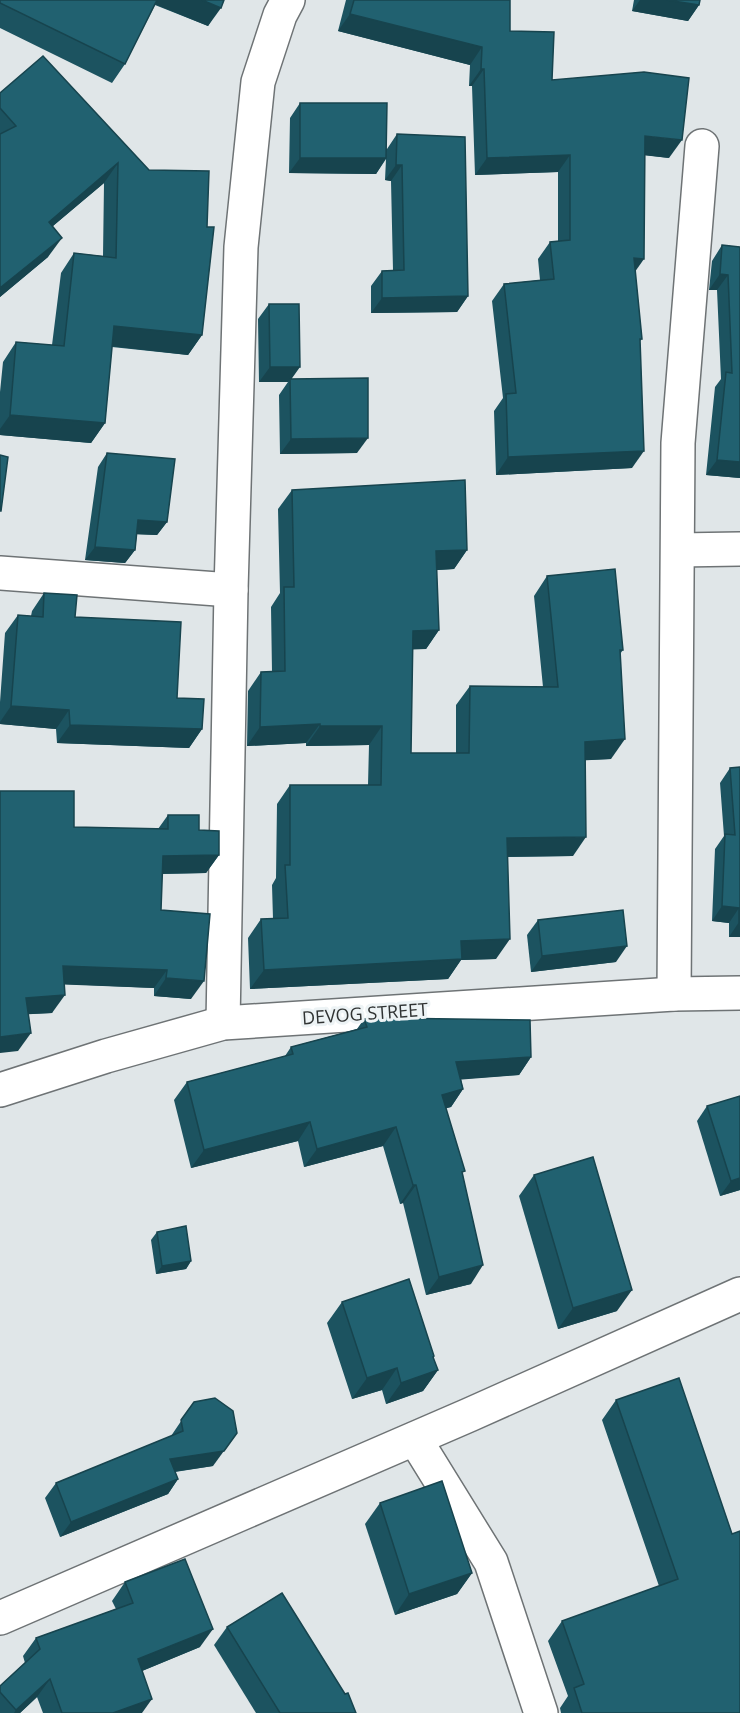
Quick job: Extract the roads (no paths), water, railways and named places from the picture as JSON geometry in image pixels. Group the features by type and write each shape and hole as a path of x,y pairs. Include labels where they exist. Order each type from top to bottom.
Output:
{"street":[{"path":"223,1023 231,590 241,247 258,82 280,15 288,0"},
{"path":"674,994 678,443 702,146"},
{"path":"678,550 740,549"},
{"path":"0,573 231,590"},
{"name":"DEVOG STREET","path":"0,1090 106,1056 223,1023 674,994 740,993"},
{"path":"0,1618 415,1439 740,1294"},
{"path":"415,1439 491,1562 541,1713"}]}
